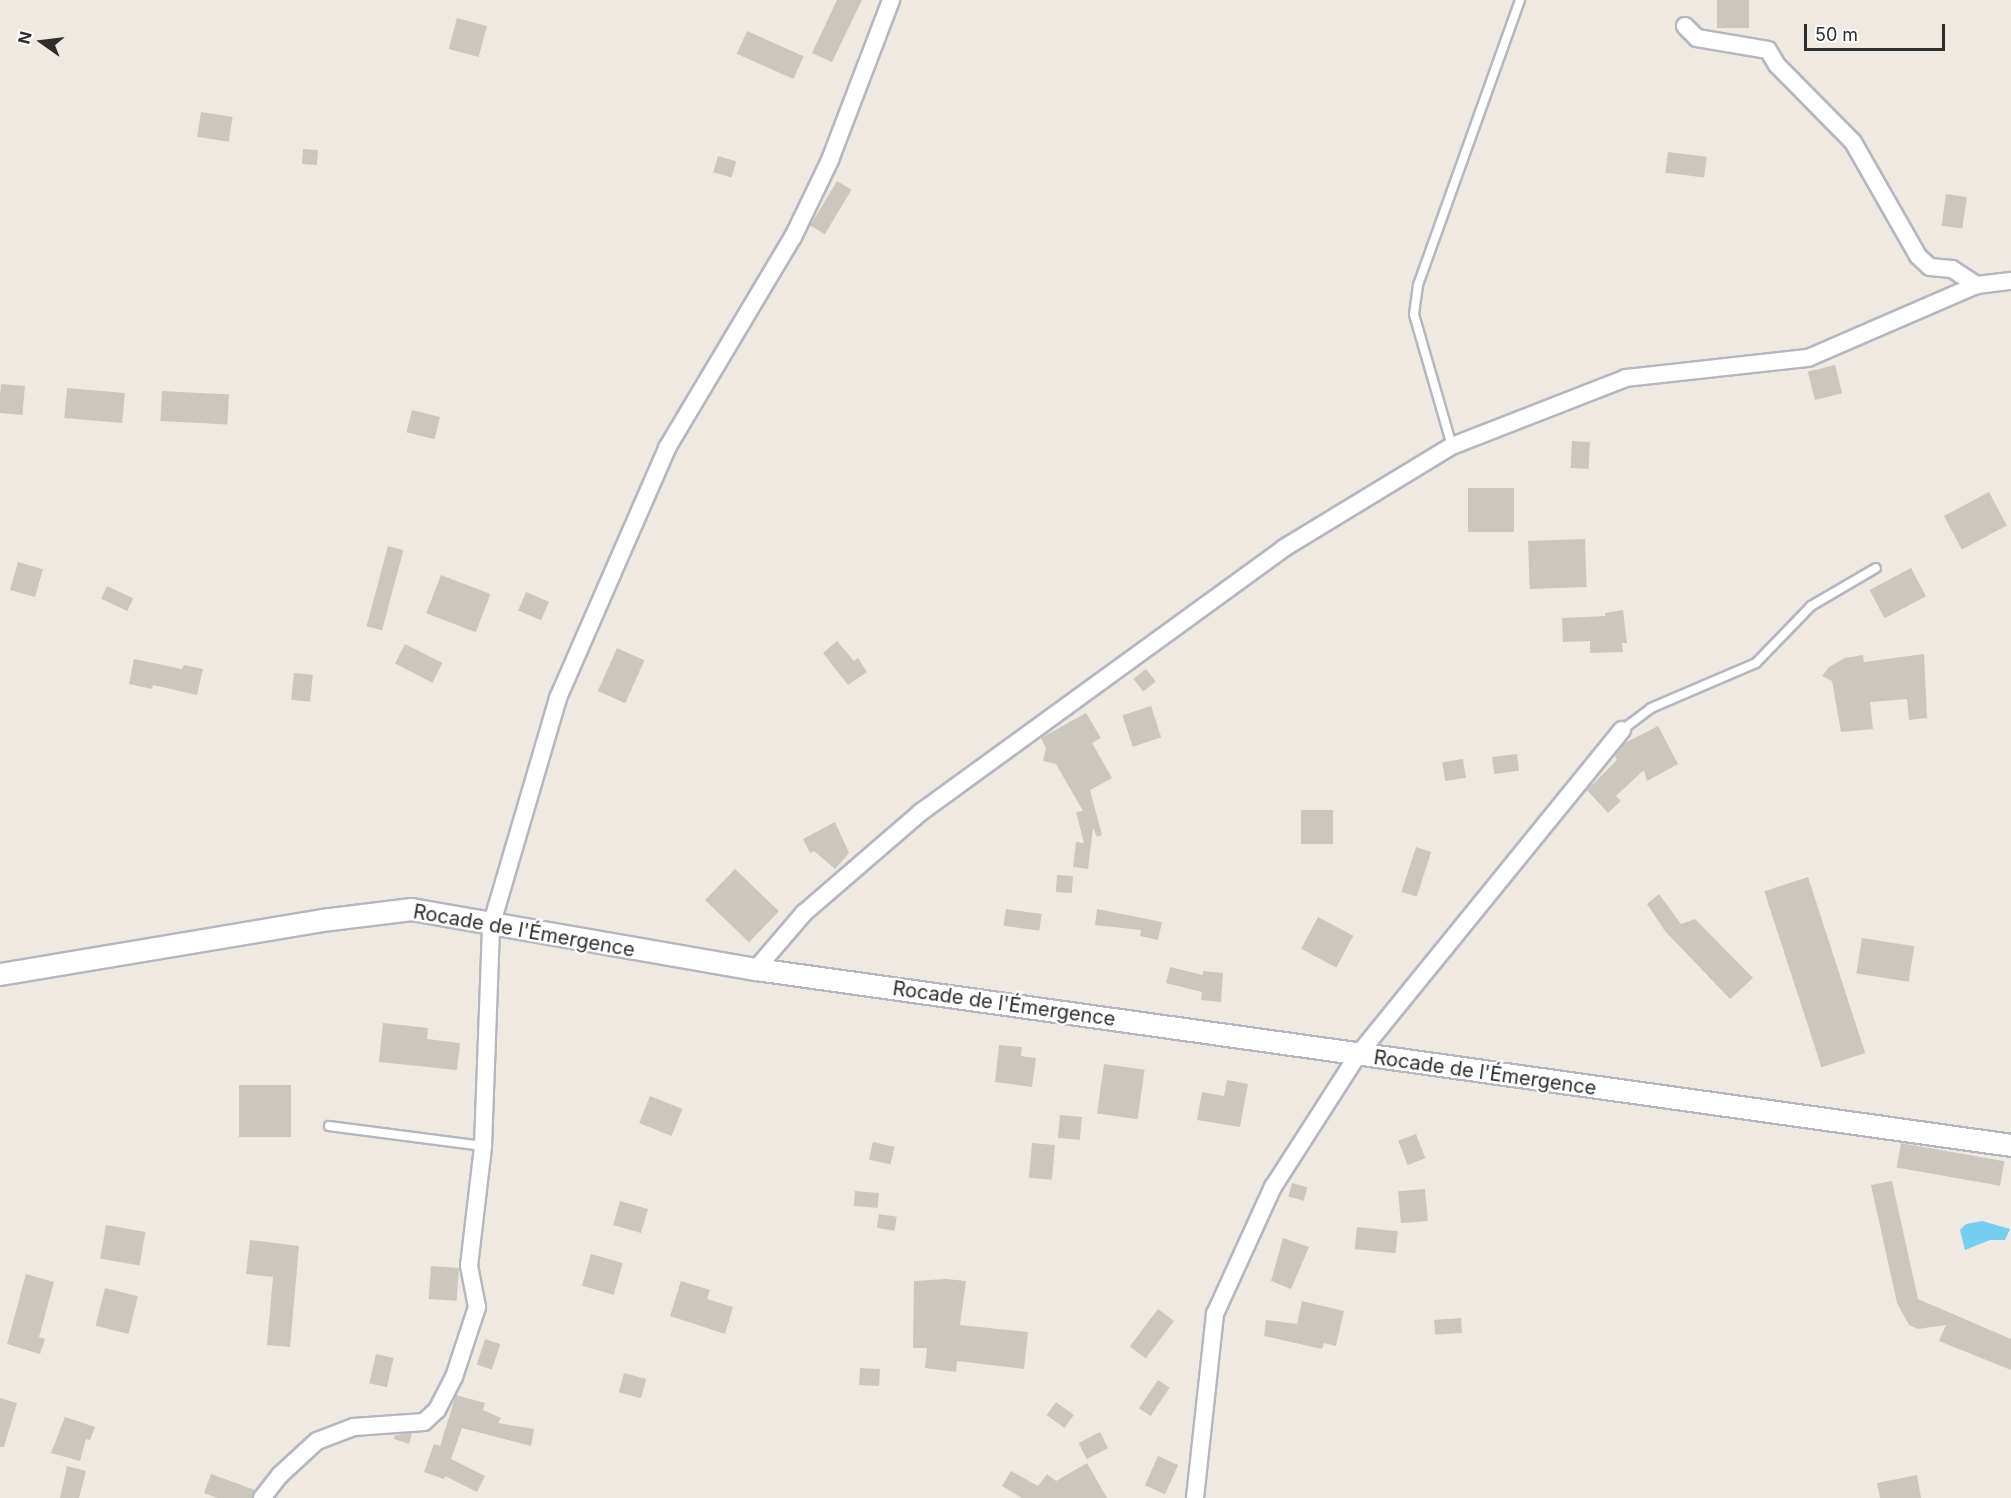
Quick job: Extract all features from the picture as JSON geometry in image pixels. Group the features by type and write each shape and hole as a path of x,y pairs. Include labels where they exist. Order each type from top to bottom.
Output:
{"street":[{"path":"262,1498 280,1475 317,1441 354,1427 424,1422 437,1410 454,1377 477,1307 469,1266 483,1146 491,926 558,698 603,588 668,448 793,237 830,160 891,0"},
{"path":"1685,26 1697,38 1768,50 1777,65 1853,142 1918,256 1930,267 1952,269 1977,285"},
{"path":"756,969 804,913 921,812 1284,548 1452,446 1626,378 1808,358 1977,285 2011,281"},
{"path":"1195,1498 1215,1314 1273,1187 1357,1056 1622,730"},
{"name":"Rocade de l'Émergence","path":"0,974 322,920 411,909 491,926 756,969 1357,1056 2011,1145"}],"lane":[{"path":"1452,446 1414,315 1418,285 1520,0"},
{"path":"1622,730 1651,708 1756,663 1811,606 1876,568"},
{"path":"329,1126 483,1146"}],"water":[{"path":"1982,1221 2010,1229 2005,1240 1990,1240 1965,1250 1960,1230 1966,1224"}],"building":[{"path":"837,0 862,0 832,62 812,53"},
{"path":"1717,0 1749,0 1749,28 1717,28"},
{"path":"457,18 487,26 479,57 449,49"},
{"path":"747,31 804,56 793,79 737,54"},
{"path":"201,112 233,117 229,142 197,137"},
{"path":"303,149 318,150 317,165 302,164"},
{"path":"1668,152 1707,157 1704,178 1665,173"},
{"path":"718,156 736,161 732,178 713,172"},
{"path":"837,181 852,190 825,234 810,226"},
{"path":"1946,194 1967,197 1962,229 1942,226"},
{"path":"1835,365 1842,393 1815,400 1808,372"},
{"path":"1,384 25,386 22,415 0,413"},
{"path":"67,388 125,393 122,423 64,418"},
{"path":"162,391 229,395 227,424 160,421"},
{"path":"412,410 440,417 435,439 406,432"},
{"path":"1572,441 1590,442 1589,469 1571,468"},
{"path":"1468,488 1514,488 1514,532 1468,532"},
{"path":"1989,492 2007,526 1962,549 1944,516"},
{"path":"1585,539 1587,587 1530,589 1528,541"},
{"path":"388,546 403,550 382,630 367,626"},
{"path":"18,562 43,569 35,597 10,590"},
{"path":"1911,568 1926,596 1885,618 1870,590"},
{"path":"441,575 490,594 476,632 426,613"},
{"path":"107,586 133,598 127,611 101,599"},
{"path":"526,592 549,602 541,620 518,610"},
{"path":"1623,610 1627,643 1622,643 1623,652 1590,653 1590,641 1563,642 1562,618 1605,616 1605,613"},
{"path":"837,641 854,661 858,658 867,672 848,685 823,653"},
{"path":"405,644 442,663 432,683 395,664"},
{"path":"617,648 644,660 625,703 598,691"},
{"path":"1924,654 1927,718 1909,720 1907,699 1870,702 1873,729 1841,732 1832,681 1822,676 1829,667 1845,658 1863,655 1864,662"},
{"path":"134,659 182,669 184,665 203,669 197,695 153,685 152,689 129,684"},
{"path":"1146,669 1156,682 1143,691 1133,679"},
{"path":"294,673 313,675 310,702 291,700"},
{"path":"1151,706 1161,737 1133,747 1122,715"},
{"path":"1086,713 1101,738 1092,743 1112,778 1090,790 1102,835 1097,837 1093,828 1088,869 1073,867 1076,842 1084,843 1076,812 1083,811 1056,764 1043,761 1046,748 1041,738"},
{"path":"1658,726 1678,764 1647,781 1644,770 1616,796 1621,801 1608,813 1587,790 1617,760 1615,756 1625,743"},
{"path":"1517,754 1519,771 1494,774 1492,757"},
{"path":"1463,759 1466,778 1445,781 1442,762"},
{"path":"1301,810 1333,810 1333,844 1301,844"},
{"path":"835,822 849,853 835,869 814,851 810,853 803,839"},
{"path":"1416,847 1431,852 1417,897 1401,892"},
{"path":"735,869 779,911 749,942 705,900"},
{"path":"1057,875 1073,876 1072,893 1056,892"},
{"path":"1808,877 1865,1053 1821,1067 1764,891"},
{"path":"1659,894 1681,924 1695,919 1753,978 1730,999 1665,931 1647,904"},
{"path":"1006,909 1042,914 1039,931 1004,926"},
{"path":"1097,909 1162,922 1158,940 1140,936 1141,930 1095,925"},
{"path":"1318,917 1353,936 1336,968 1301,949"},
{"path":"1862,938 1914,946 1909,982 1856,974"},
{"path":"1170,967 1203,975 1203,971 1223,973 1221,1002 1201,1000 1202,992 1166,983"},
{"path":"383,1023 428,1028 427,1039 460,1043 457,1070 379,1062"},
{"path":"999,1045 1022,1047 1021,1056 1036,1058 1032,1087 995,1082"},
{"path":"1104,1064 1145,1070 1138,1119 1097,1114"},
{"path":"1227,1080 1248,1084 1240,1127 1197,1120 1202,1092 1224,1096"},
{"path":"239,1085 291,1085 291,1137 239,1137"},
{"path":"650,1096 682,1109 672,1136 639,1123"},
{"path":"1060,1115 1082,1117 1080,1140 1058,1138"},
{"path":"1416,1134 1425,1158 1408,1165 1398,1141"},
{"path":"873,1142 894,1147 890,1164 869,1160"},
{"path":"1032,1143 1055,1145 1052,1180 1029,1178"},
{"path":"1901,1143 2004,1161 2000,1186 1897,1168"},
{"path":"1892,1181 1918,1299 2011,1339 2011,1370 1939,1341 1946,1325 1918,1329 1909,1325 1897,1303 1871,1185"},
{"path":"1292,1183 1307,1187 1304,1201 1288,1197"},
{"path":"1425,1189 1428,1221 1401,1223 1398,1191"},
{"path":"855,1191 879,1193 878,1208 854,1206"},
{"path":"620,1201 648,1209 641,1233 613,1225"},
{"path":"879,1214 897,1217 895,1231 877,1228"},
{"path":"106,1225 145,1232 139,1265 100,1258"},
{"path":"1357,1227 1398,1231 1395,1253 1355,1249"},
{"path":"1283,1238 1309,1247 1291,1289 1271,1281"},
{"path":"250,1240 299,1246 290,1347 267,1345 273,1277 246,1274"},
{"path":"591,1254 623,1263 614,1295 582,1286"},
{"path":"431,1266 459,1268 457,1301 429,1299"},
{"path":"26,1274 54,1282 39,1337 45,1339 40,1354 7,1344"},
{"path":"946,1279 966,1281 960,1325 1028,1332 1024,1369 957,1361 956,1372 925,1368 927,1348 913,1348 914,1281"},
{"path":"681,1281 710,1290 707,1299 733,1307 725,1334 670,1316"},
{"path":"105,1288 138,1296 129,1334 96,1326"},
{"path":"1302,1301 1344,1311 1336,1346 1324,1343 1322,1349 1264,1336 1266,1320 1297,1324"},
{"path":"1158,1309 1174,1321 1146,1359 1130,1347"},
{"path":"1461,1318 1462,1333 1435,1335 1434,1320"},
{"path":"485,1339 500,1344 492,1370 477,1365"},
{"path":"376,1354 394,1358 387,1387 369,1383"},
{"path":"860,1368 880,1369 879,1386 859,1385"},
{"path":"624,1373 646,1379 641,1398 619,1392"},
{"path":"1158,1380 1170,1388 1151,1416 1139,1408"},
{"path":"456,1395 485,1403 483,1410 501,1418 498,1423 534,1429 531,1446 462,1428 451,1459 485,1476 477,1492 445,1476 444,1479 424,1472 434,1444 440,1446"},
{"path":"0,1398 17,1403 4,1447 0,1447"},
{"path":"1056,1402 1074,1415 1064,1428 1047,1415"},
{"path":"65,1417 95,1427 90,1440 86,1439 80,1461 51,1453"},
{"path":"1100,1432 1108,1448 1087,1459 1079,1443"},
{"path":"412,1433 409,1444 394,1439 395,1435"},
{"path":"1158,1456 1178,1465 1165,1494 1145,1485"},
{"path":"1087,1463 1107,1498 1022,1498 1002,1486 1011,1471 1038,1486 1047,1474 1056,1481"},
{"path":"67,1466 86,1471 79,1498 60,1498"},
{"path":"211,1474 255,1490 252,1498 217,1498 204,1493"},
{"path":"1917,1475 1921,1498 1880,1498 1877,1483"}]}
